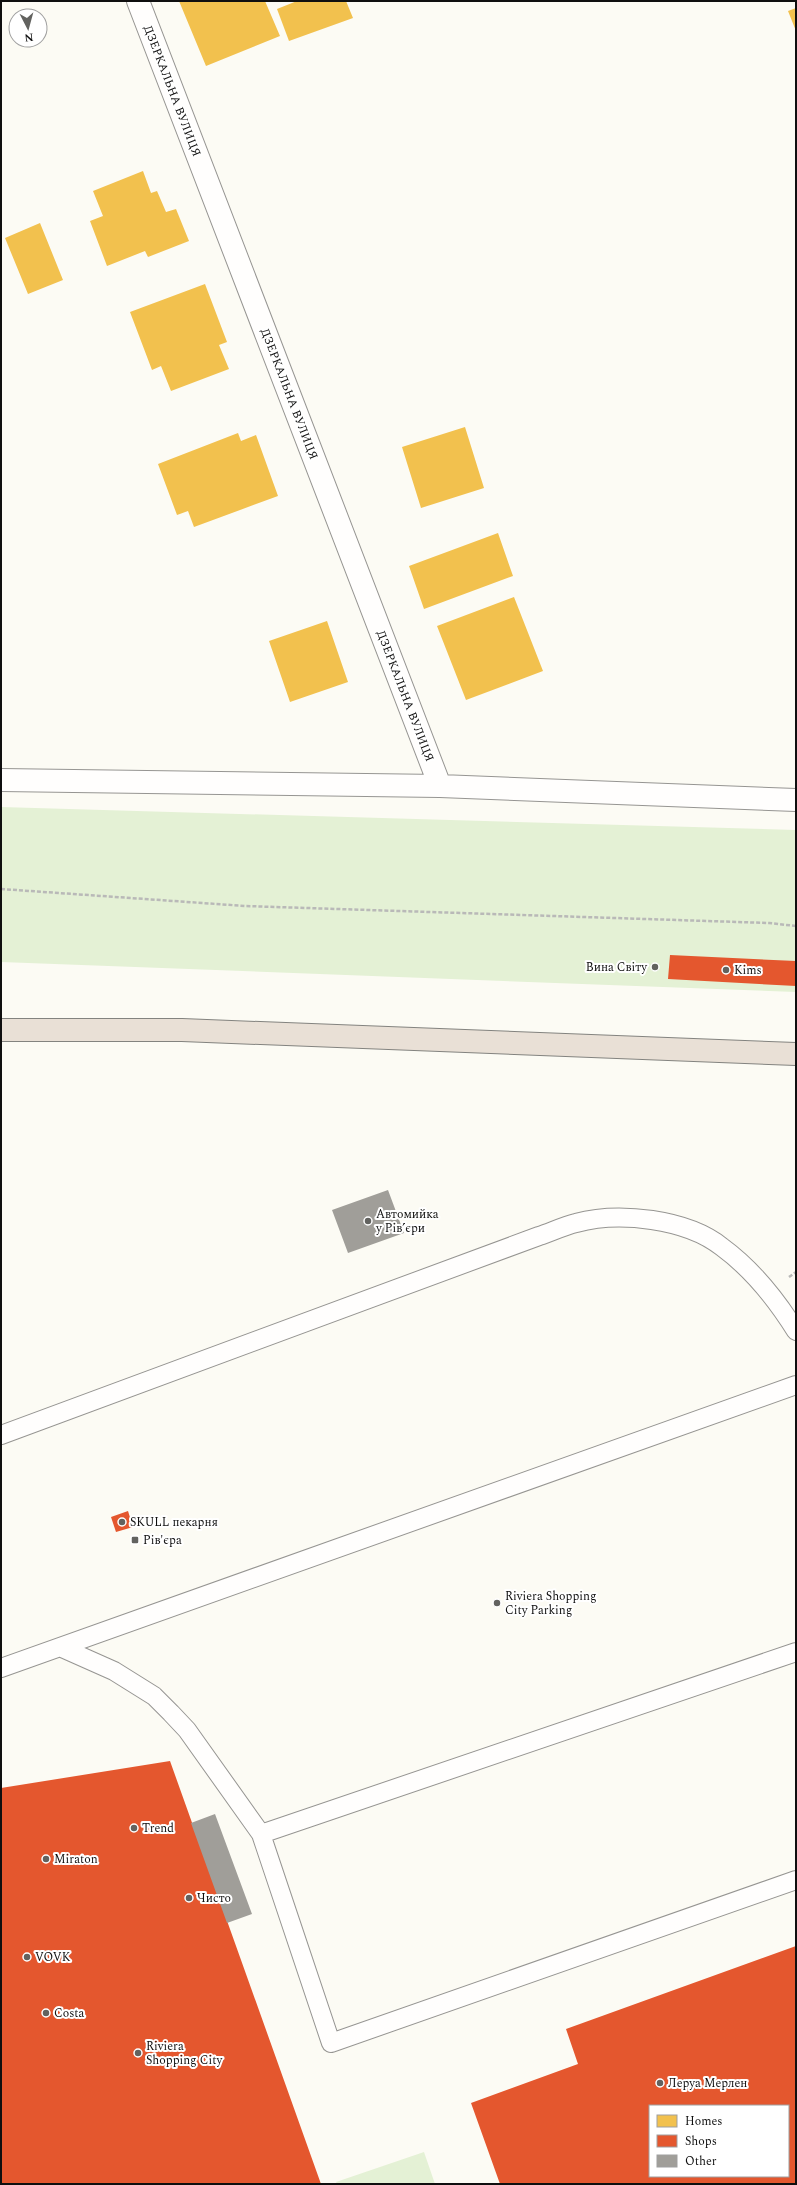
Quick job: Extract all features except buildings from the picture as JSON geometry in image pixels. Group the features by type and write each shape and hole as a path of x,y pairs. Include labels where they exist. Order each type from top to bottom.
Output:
{"highway":[{"path":"1,1030 190,1031 796,1054"}],"street":[{"name":"ДЗЕРКАЛЬНА ВУЛИЦЯ","path":"138,1 440,786"},
{"path":"1,780 440,786 796,800"}],"lane":[{"path":"1,1435 576,1223 595,1219 642,1218 669,1223 721,1245 742,1263 769,1292 796,1331"},
{"path":"1,1668 106,1629 259,1578 796,1385"},
{"path":"60,1647 114,1670 154,1696 188,1730 261,1834 331,2044 796,1880"},
{"path":"261,1834 796,1652"}],"path":[{"path":"1,889 245,906 769,922 796,926"}],"green space":[{"path":"1,807 796,830 796,992 1,962"},
{"path":"424,2152 435,2184 337,2184 336,2182"}],"place":[{"name":"Вина Світу","path":"655,967"},
{"name":"Kims","path":"726,970"},
{"name":"Автомийка у Рівʼєри","path":"368,1221"},
{"name":"SKULL пекарня","path":"122,1522"},
{"name":"Рів'єра","path":"135,1540"},
{"name":"Riviera Shopping City Parking","path":"497,1603"},
{"name":"Trend","path":"134,1828"},
{"name":"Miraton","path":"46,1859"},
{"name":"Чисто","path":"189,1898"},
{"name":"VOVK","path":"27,1957"},
{"name":"Costa","path":"46,2013"},
{"name":"Riviera Shopping City","path":"138,2053"},
{"name":"Леруа Мерлен","path":"660,2083"}]}
